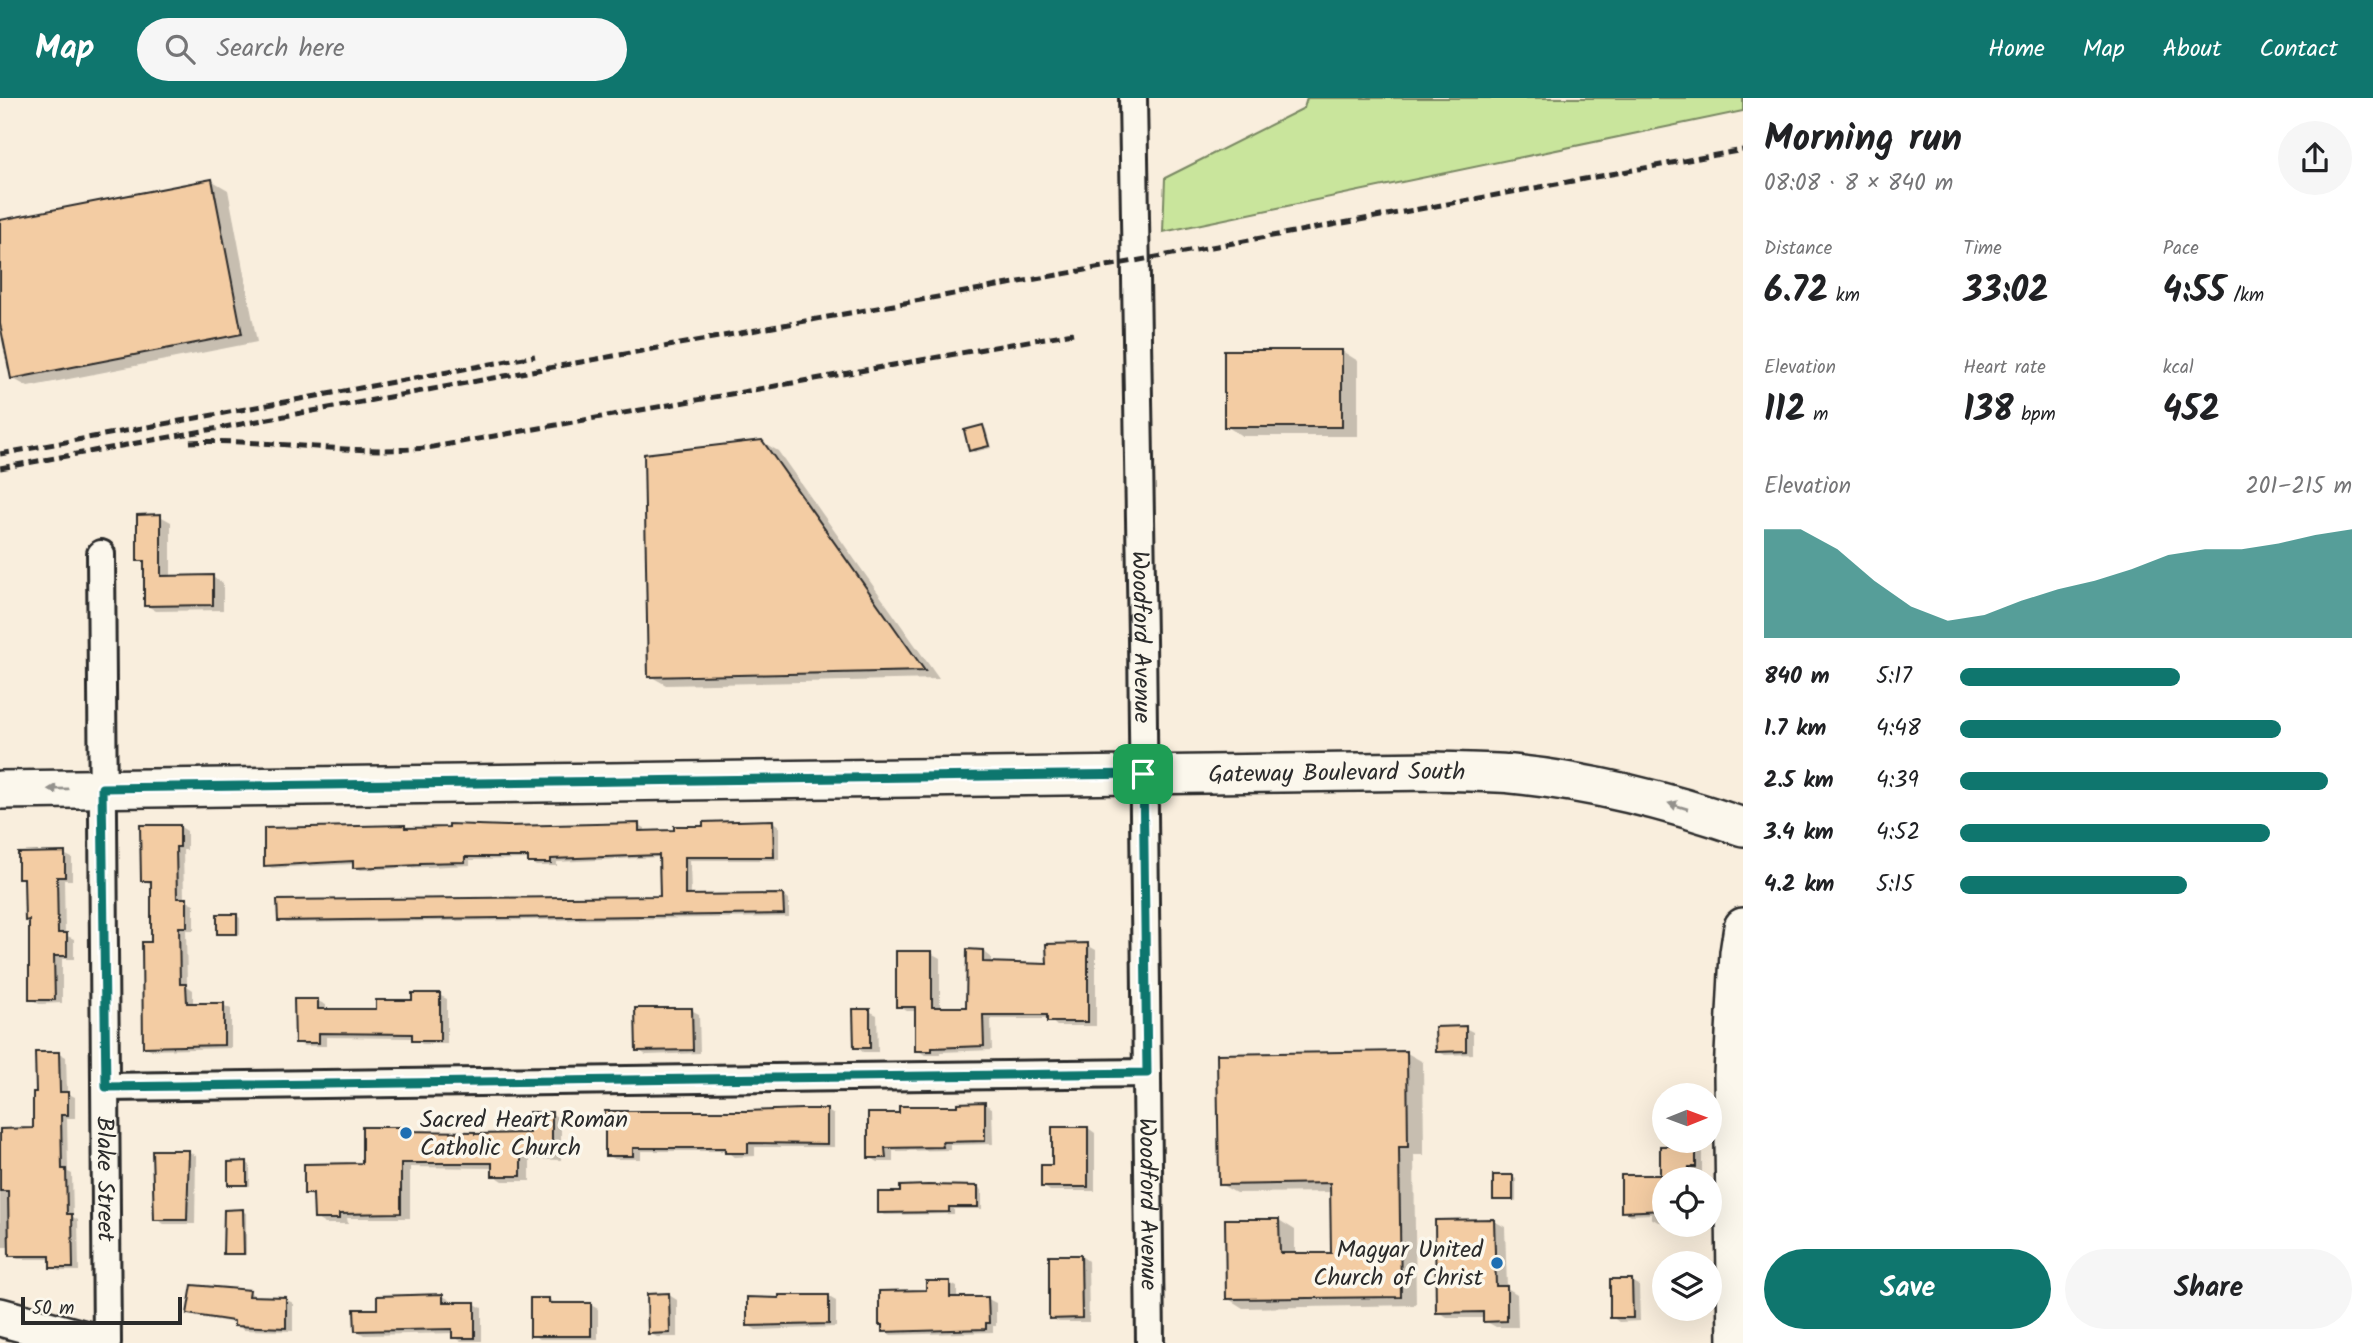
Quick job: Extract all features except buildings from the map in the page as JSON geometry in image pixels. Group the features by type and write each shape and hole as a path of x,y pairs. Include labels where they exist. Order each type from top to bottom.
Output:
{"main road":[{"name":"Gateway Boulevard South","path":"0,790 1436,771 1511,774 1586,784 1659,800 1743,827"},
{"path":"1737,1343 1733,1075 1739,953 1743,927"},
{"path":"0,1317 96,1343"}],"street":[{"name":"Woodford Avenue","path":"1133,98 1150,1343"},
{"name":"Blake Street","path":"101,554 107,1343"},
{"path":"106,1087 1147,1073"}],"green space":[{"path":"1307,98 1743,98 1743,111 1163,232 1165,178 1304,108"}],"railway":[{"path":"0,468 1743,150"},
{"path":"190,442 251,442 372,450 433,447 1073,333"},
{"path":"0,454 535,356"}],"place":[{"name":"Sacred Heart Roman Catholic Church","path":"406,1133"},
{"name":"Magyar United Church of Christ","path":"1497,1263"}],"route":[{"path":"1143,774 1147,1073 106,1087 102,788 1143,774"}]}
